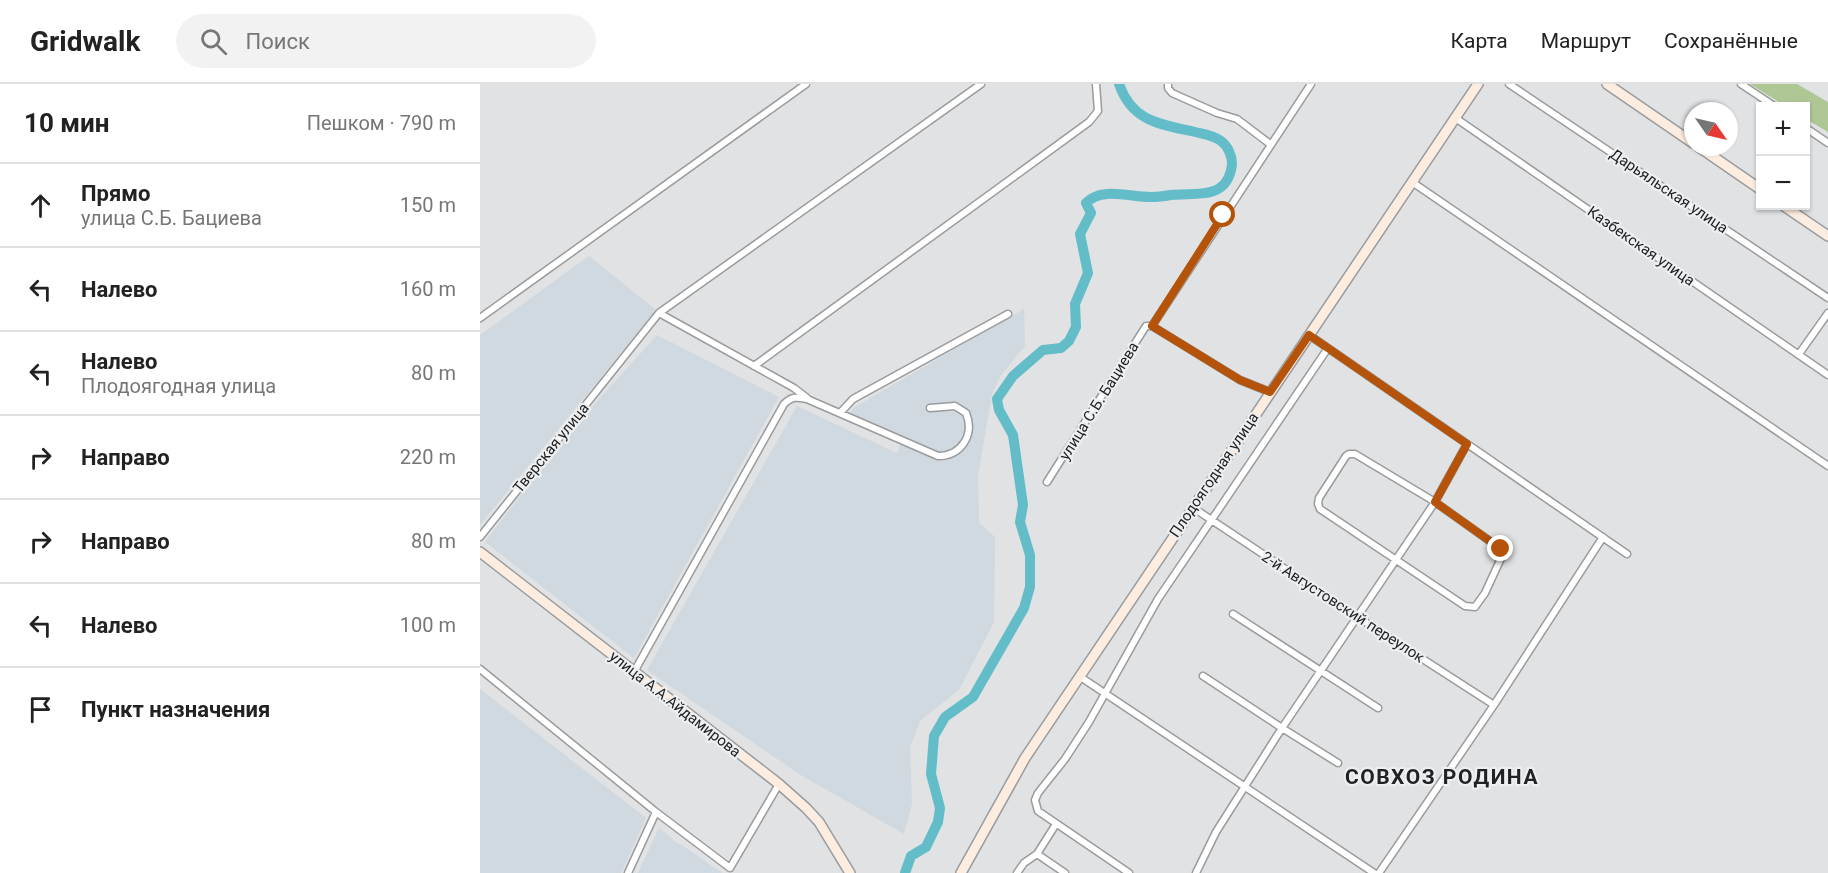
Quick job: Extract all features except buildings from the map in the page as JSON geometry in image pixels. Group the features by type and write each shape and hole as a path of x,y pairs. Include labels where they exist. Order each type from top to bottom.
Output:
{"street":[{"path":"480,318 806,84"},
{"name":"Тверская улица","path":"480,537 659,314 981,84"},
{"path":"754,366 1089,122 1098,111 1096,84"},
{"path":"1168,84 1172,93 1217,113 1237,119 1270,144"},
{"name":"улица С.Б. Бациева","path":"1047,482 1146,326 1152,326 1311,84"},
{"name":"Плодоягодная улица","path":"961,873 1025,758 1478,84"},
{"name":"Дарьяльская улица","path":"1509,84 1828,298"},
{"path":"1607,84 1684,137"},
{"path":"1741,84 1768,102"},
{"name":"Казбекская улица","path":"1455,117 1828,375"},
{"path":"1810,131 1828,143"},
{"path":"1712,156 1756,186"},
{"path":"1412,182 1828,466"},
{"path":"1790,210 1828,236"},
{"path":"1799,354 1828,313"},
{"path":"659,314 794,388 807,399"},
{"path":"840,413 853,399 1008,314"},
{"path":"1152,326 1240,380 1270,392"},
{"path":"1309,335 1627,554"},
{"path":"1129,873 1038,811 1035,800 1065,759 1106,694 1120,664 1158,599 1328,348"},
{"path":"634,672 784,404 796,397 807,399 938,456 952,455 964,444 968,434 966,413 955,406 930,408"},
{"path":"1196,873 1211,841 1282,728 1435,502 1467,444"},
{"path":"1349,454 1354,454 1435,502 1477,530 1503,552 1480,603 1475,607 1465,606 1320,509 1318,504 1349,454"},
{"name":"2-й Августовский переулок","path":"1192,507 1494,705"},
{"path":"1379,873 1494,705 1603,537"},
{"name":"улица А.А.Айдамирова","path":"480,552 779,784 819,822 850,873"},
{"path":"1233,614 1378,708"},
{"path":"480,669 656,812 732,870 779,784"},
{"path":"1079,676 1374,873"},
{"path":"1203,676 1338,763"},
{"path":"628,873 656,812"},
{"path":"1017,873 1024,863 1037,854 1056,824"},
{"path":"1037,854 1065,873"}],"shaded area":[{"path":"589,256 656,310 480,525 480,335"},
{"path":"1024,309 1025,346 1001,375 992,394 978,476 979,523 995,537 994,622 959,690 921,720 910,747 912,804 904,834 799,774 647,670 797,406 897,453 903,438 850,415 853,408"},
{"path":"657,335 779,397 634,658 485,542 571,430"},
{"path":"480,689 646,818 621,873 480,873"},
{"path":"659,828 673,841 722,873 638,873"}],"green space":[{"path":"1750,84 1797,84 1828,102 1828,132 1810,121 1810,102 1779,102"}],"waterway":[{"path":"905,873 911,856 926,847 938,822 940,808 931,774 934,736 945,717 973,697 1024,608 1030,587 1030,555 1020,522 1023,505 1013,435 999,410 997,399 1013,376 1043,350 1061,348 1069,341 1076,327 1075,304 1088,273 1080,234 1091,213 1086,203 1100,195 1109,194 1144,197 1200,194 1218,189 1229,176 1231,158 1228,148 1221,141 1215,137 1159,123 1140,114 1131,106 1119,84"}],"district":[{"name":"СОВХОЗ РОДИНА","path":"1442,777"}],"route":[{"path":"1223,215 1152,326 1240,380 1270,392 1309,335 1467,444 1435,502 1501,549"}]}
